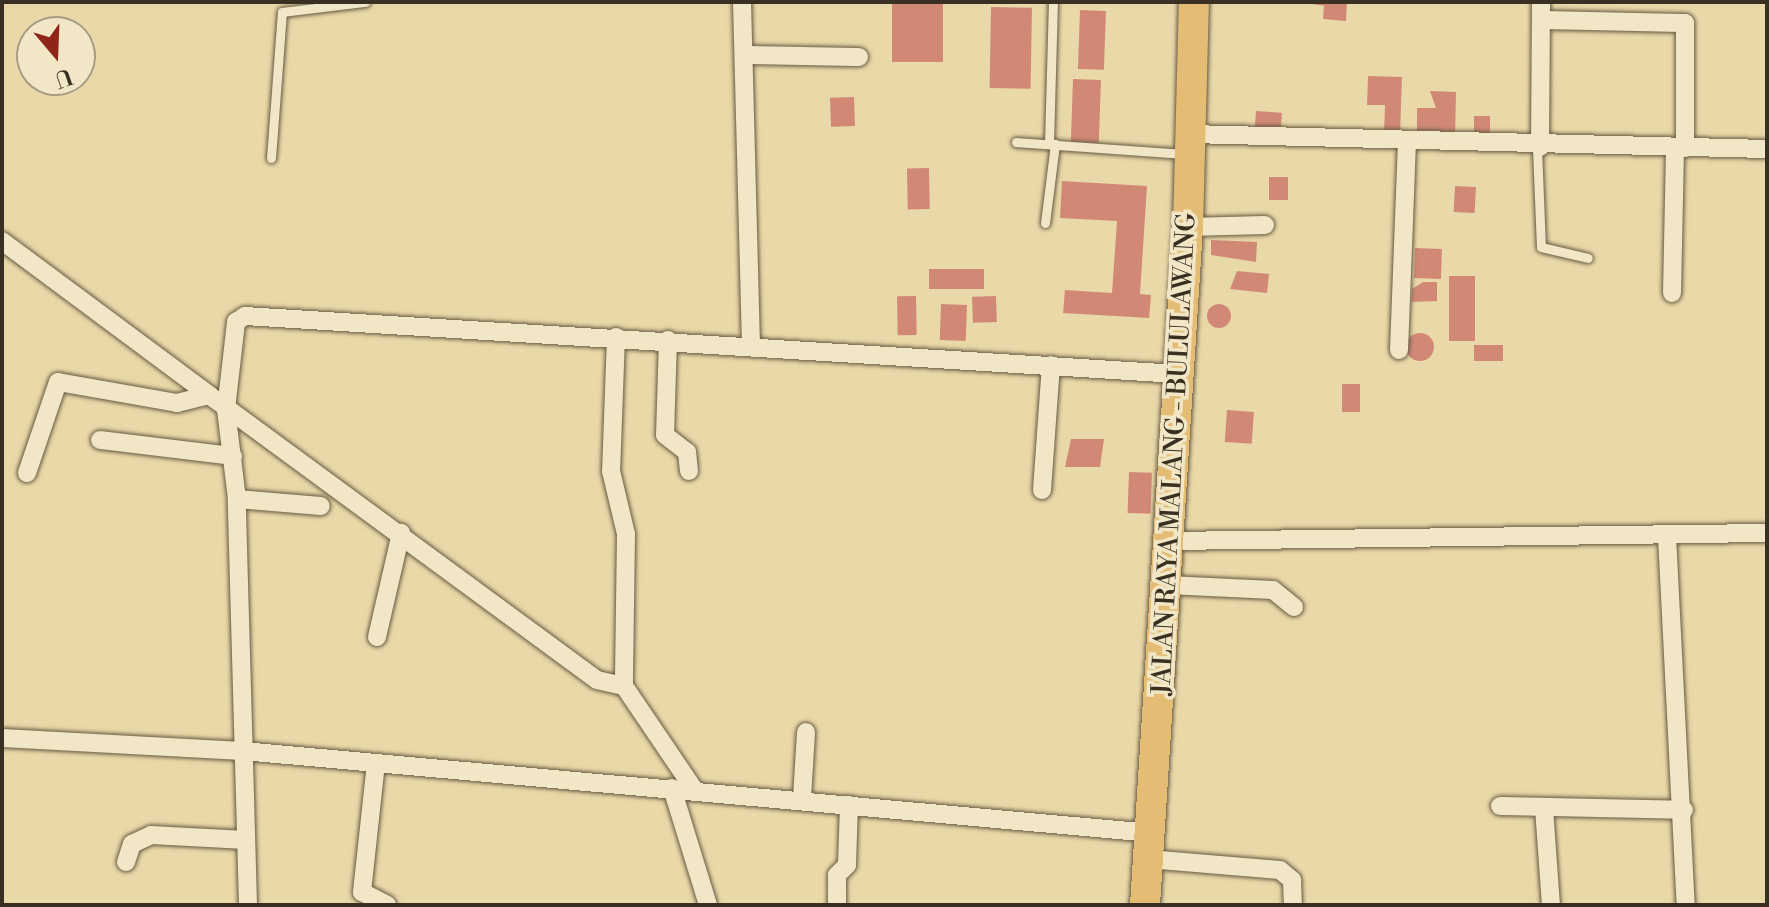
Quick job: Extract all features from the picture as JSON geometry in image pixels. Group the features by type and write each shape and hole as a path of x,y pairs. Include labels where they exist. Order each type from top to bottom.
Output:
{"main road":[{"name":"JALAN RAYA MALANG - BULULAWANG","path":"1145,905 1168,585 1188,227 1194,2"}],"street":[{"path":"742,2 751,347"},
{"path":"1538,147 1541,11 1685,23 1672,293"},
{"path":"745,55 859,57"},
{"path":"1190,144 1767,149"},
{"path":"1399,350 1407,144"},
{"path":"1188,227 1265,225"},
{"path":"2,241 597,680 624,686"},
{"path":"248,905 237,499 226,409 236,322 245,316 1178,374"},
{"path":"616,337 611,471 626,534 624,686 693,788"},
{"path":"668,340 665,435 687,452 689,471"},
{"path":"1042,490 1051,365"},
{"path":"27,473 58,382 177,403 209,395"},
{"path":"100,440 233,456"},
{"path":"237,499 321,506"},
{"path":"377,637 401,533"},
{"path":"1170,541 1767,533"},
{"path":"1667,536 1684,810 1686,905"},
{"path":"1168,585 1273,590 1294,607"},
{"path":"802,798 806,732"},
{"path":"2,738 243,751 802,798 1150,846 1280,870 1292,880 1293,905"},
{"path":"376,763 362,892 387,905"},
{"path":"672,788 708,905"},
{"path":"837,905 837,875 847,865 849,805"},
{"path":"1500,806 1684,810"},
{"path":"1544,808 1551,905"},
{"path":"126,862 132,844 151,835 246,840"}],"lane":[{"path":"271,158 282,12 365,2"},
{"path":"1045,223 1052,144 1053,2"},
{"path":"1016,142 1190,144"},
{"path":"1538,147 1541,247 1588,258"}],"building":[{"path":"892,2 943,2 943,62 892,62"},
{"path":"1300,2 1347,2 1346,21 1323,19 1324,6"},
{"path":"991,7 1032,8 1031,89 990,88"},
{"path":"1080,10 1106,11 1104,70 1078,69"},
{"path":"1368,76 1402,77 1400,134 1384,134 1385,105 1367,105"},
{"path":"1073,79 1101,80 1099,143 1071,142"},
{"path":"1430,91 1456,92 1455,141 1417,141 1417,108 1436,108"},
{"path":"854,97 855,126 831,127 830,98"},
{"path":"1256,111 1282,113 1281,129 1255,127"},
{"path":"1474,116 1490,116 1490,141 1474,141"},
{"path":"907,168 929,168 930,209 908,209"},
{"path":"1269,177 1288,177 1288,200 1269,200"},
{"path":"1062,181 1147,186 1140,294 1151,295 1149,318 1063,313 1065,290 1112,293 1117,221 1060,218"},
{"path":"1455,186 1476,187 1475,213 1454,212"},
{"path":"1211,240 1257,242 1256,262 1211,255"},
{"path":"1415,248 1442,249 1441,279 1414,278"},
{"path":"929,269 984,269 984,289 929,289"},
{"path":"1237,271 1269,274 1267,293 1230,289"},
{"path":"1449,276 1475,276 1475,341 1449,341"},
{"path":"1423,282 1437,282 1437,301 1412,302 1412,289"},
{"path":"897,296 916,296 917,335 898,335"},
{"path":"996,296 997,322 973,323 972,297"},
{"path":"941,304 967,305 966,341 940,340"},
{"path":"1219,304 1230,311 1231,316 1224,327 1219,328 1208,321 1207,316 1214,305"},
{"path":"1420,333 1430,337 1434,347 1430,357 1420,361 1410,357 1406,347 1410,337"},
{"path":"1474,345 1503,345 1503,361 1474,361"},
{"path":"1342,384 1360,384 1360,412 1342,412"},
{"path":"1227,410 1254,412 1252,444 1225,442"},
{"path":"1071,439 1104,439 1100,467 1065,467"},
{"path":"1129,472 1152,473 1151,514 1128,513"}]}
